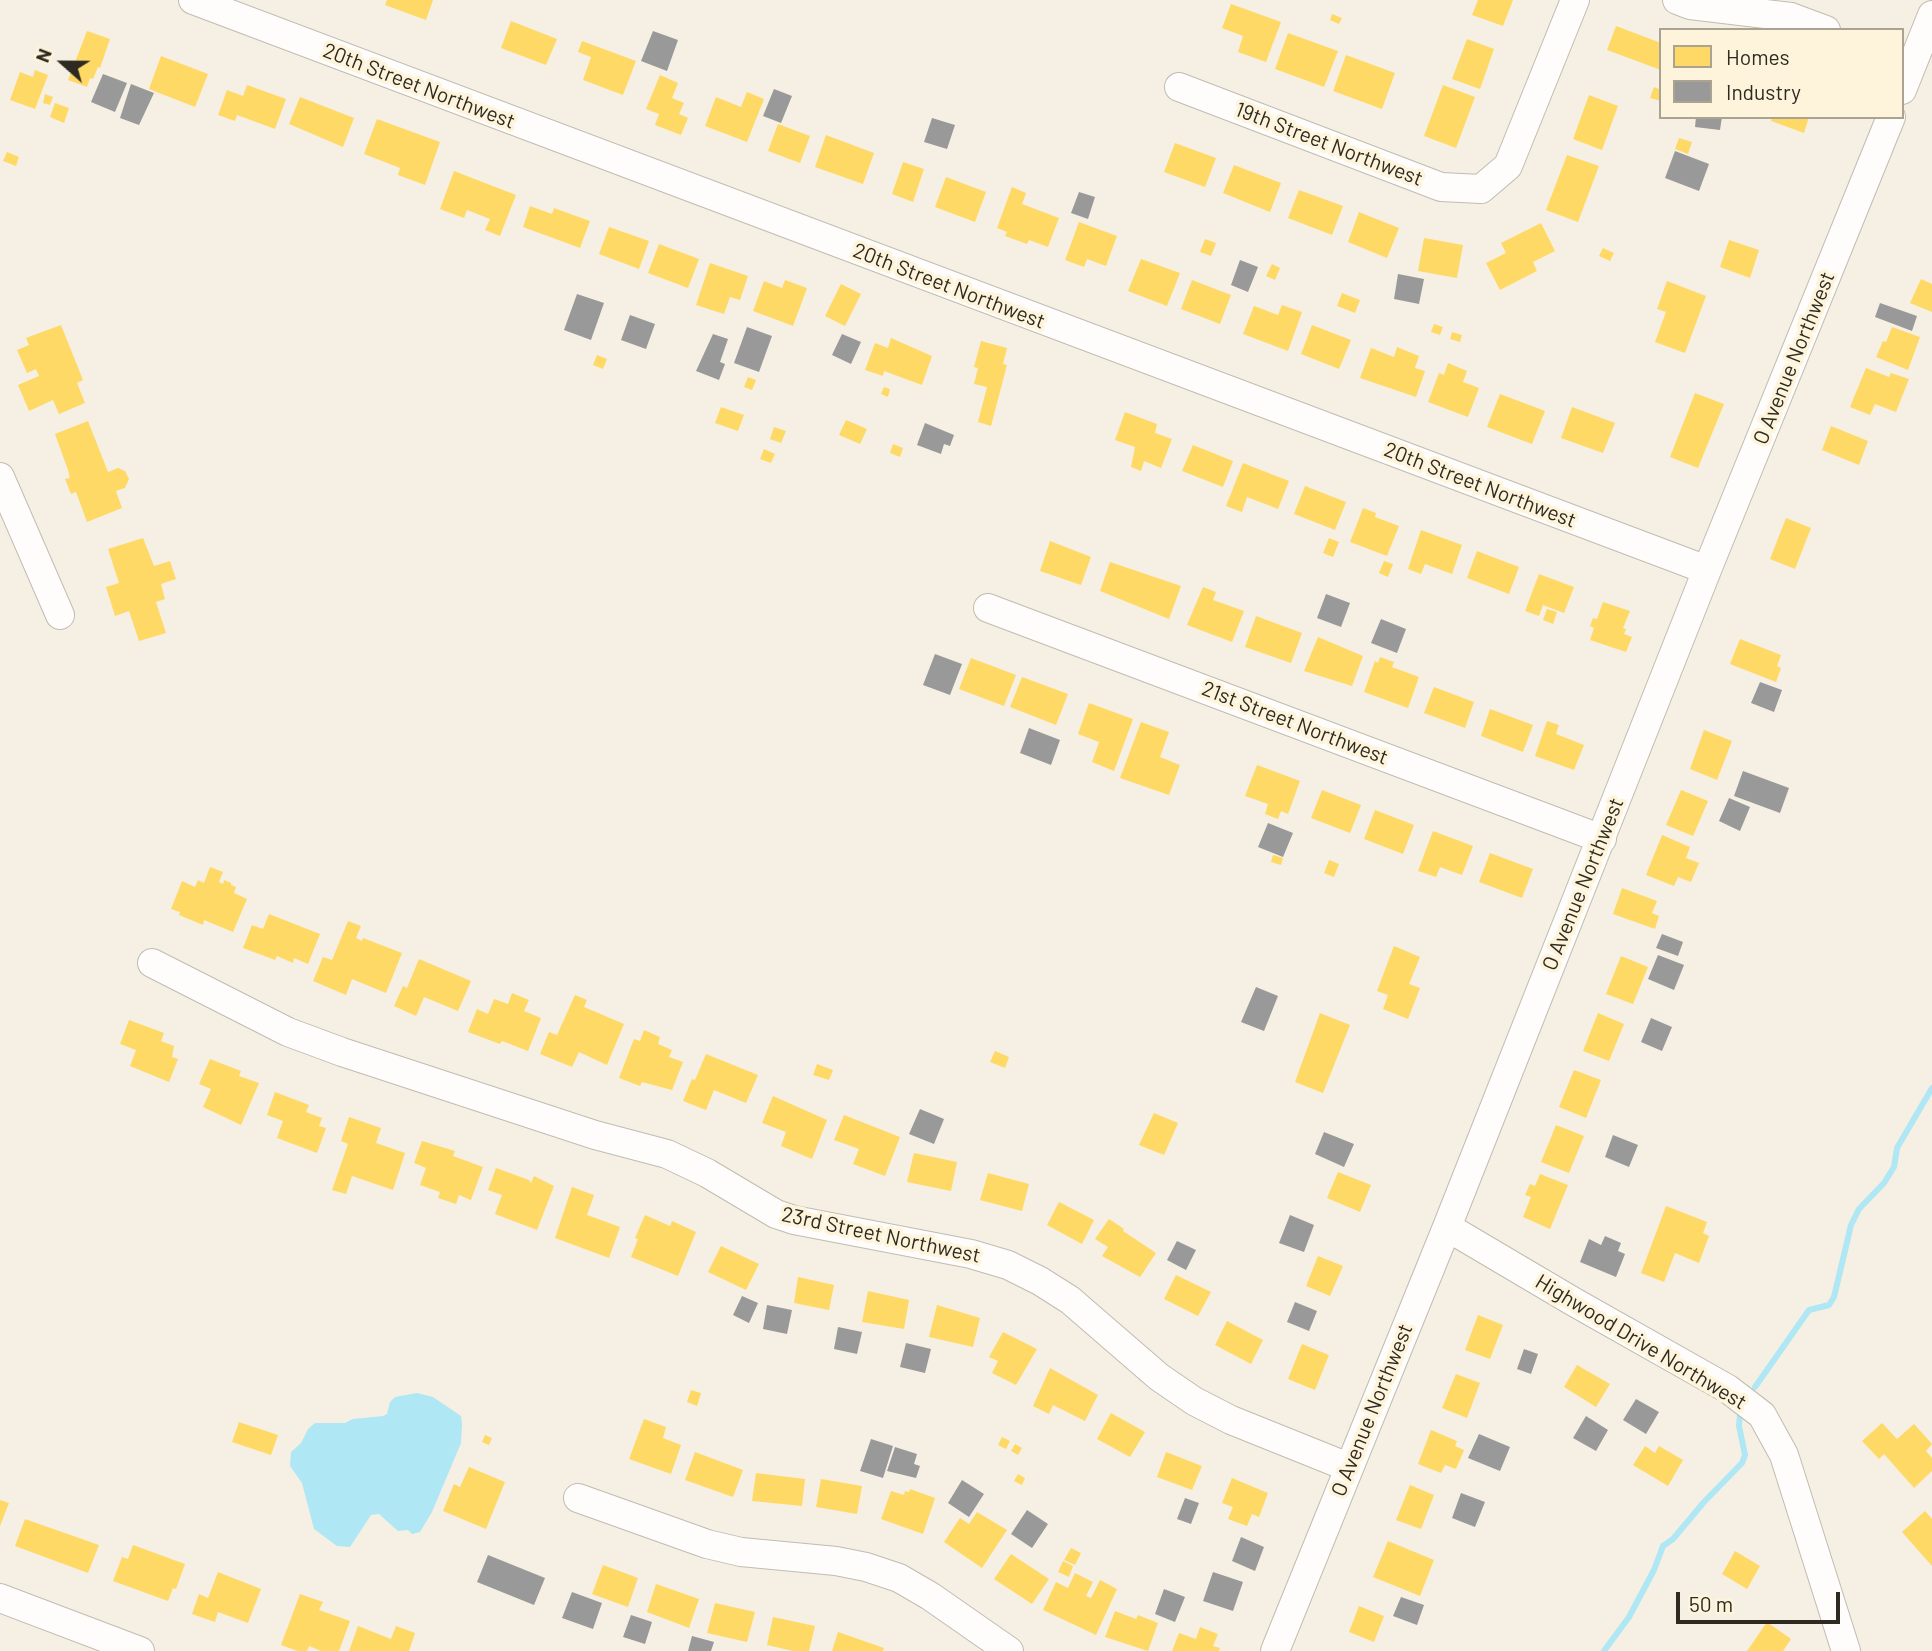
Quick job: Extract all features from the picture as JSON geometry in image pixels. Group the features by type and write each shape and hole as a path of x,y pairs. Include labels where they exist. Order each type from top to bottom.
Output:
{"street":[{"name":"19th Street Northwest","path":"1179,87 1441,187 1481,189 1508,166 1575,0"},
{"path":"1677,0 1690,5 1791,16 1821,28"},
{"name":"20th Street Northwest","path":"202,2 735,206 1707,570"},
{"path":"1904,80 1908,61 1932,15"},
{"name":"O Avenue Northwest","path":"1275,1651 1890,119"},
{"path":"0,477 60,615"},
{"name":"21st Street Northwest","path":"988,608 1602,839"},
{"name":"23rd Street Northwest","path":"152,963 288,1032 595,1135 667,1154 707,1173 776,1214 794,1220 971,1254 1007,1265 1070,1300 1159,1377 1194,1401 1231,1420 1348,1467"},
{"name":"Highwood Drive Northwest","path":"1447,1227 1574,1303 1728,1389 1762,1415 1784,1455 1846,1651"},
{"path":"578,1498 707,1544 741,1552 836,1561 899,1578 930,1596 1009,1651"},
{"path":"0,1598 140,1651"}],"water":[{"path":"417,1393 433,1397 461,1416 461,1443 432,1512 420,1532 412,1534 408,1530 398,1531 379,1514 371,1515 350,1547 337,1546 314,1529 302,1483 290,1466 291,1452 315,1423 345,1423 353,1419 383,1416 387,1414 390,1402 395,1397"}],"building: Homes":[{"path":"387,0 433,0 426,20 385,5"},
{"path":"1478,0 1513,0 1503,26 1472,15"},
{"path":"1231,4 1281,22 1266,62 1238,52 1243,36 1222,28"},
{"path":"1332,14 1342,18 1339,24 1330,20"},
{"path":"511,21 557,39 546,65 501,48"},
{"path":"1616,26 1659,42 1659,69 1607,50"},
{"path":"87,31 110,39 100,68 98,67 93,79 90,78 87,87 68,80"},
{"path":"1288,33 1338,51 1324,87 1275,69"},
{"path":"1467,39 1494,49 1480,89 1452,79"},
{"path":"582,41 636,61 623,95 583,80 591,57 578,52"},
{"path":"1346,55 1395,73 1382,109 1333,91"},
{"path":"161,56 208,74 195,107 149,89"},
{"path":"35,70 48,75 35,109 10,100 20,72 33,77"},
{"path":"660,75 678,83 672,98 684,103 679,114 688,118 681,135 655,125 659,114 646,109"},
{"path":"247,85 286,99 275,129 237,115 235,121 218,115 227,90 243,96"},
{"path":"1443,85 1475,97 1456,148 1424,136"},
{"path":"1654,87 1659,89 1659,100 1650,98"},
{"path":"747,92 764,99 747,142 705,126 716,97 741,107"},
{"path":"45,94 53,97 50,105 43,103"},
{"path":"1589,95 1618,106 1602,150 1573,139"},
{"path":"300,97 354,118 343,147 289,124"},
{"path":"55,103 69,108 64,123 50,117"},
{"path":"377,119 440,142 425,185 398,175 400,168 364,154"},
{"path":"1772,119 1808,119 1804,133"},
{"path":"778,124 810,136 800,163 768,151"},
{"path":"826,135 874,153 863,184 815,167"},
{"path":"1679,138 1692,142 1688,154 1675,149"},
{"path":"1175,143 1216,158 1205,187 1164,172"},
{"path":"7,152 19,157 16,166 3,161"},
{"path":"1567,155 1599,166 1578,222 1546,210"},
{"path":"903,162 924,169 913,202 892,194"},
{"path":"1234,165 1281,183 1270,212 1223,193"},
{"path":"454,171 516,195 500,236 485,230 490,219 467,210 464,218 440,209"},
{"path":"946,177 986,192 975,222 935,207"},
{"path":"1012,187 1026,193 1022,204 1059,218 1048,247 1029,240 1027,244 1005,236 1007,232 997,228"},
{"path":"1299,190 1343,206 1332,235 1288,218"},
{"path":"530,206 552,214 554,208 590,221 580,248 523,227"},
{"path":"1359,212 1399,228 1387,258 1348,242"},
{"path":"1079,222 1117,236 1106,266 1087,259 1084,267 1065,260"},
{"path":"1541,223 1555,251 1533,262 1537,271 1500,290 1486,263 1506,253 1501,243"},
{"path":"609,227 649,241 639,269 599,254"},
{"path":"1424,238 1463,245 1457,278 1418,271"},
{"path":"1205,239 1216,243 1211,256 1200,252"},
{"path":"1729,240 1759,250 1750,278 1720,267"},
{"path":"659,244 699,259 688,288 648,273"},
{"path":"1603,248 1614,253 1610,261 1599,256"},
{"path":"1141,259 1180,273 1167,306 1128,291"},
{"path":"710,263 748,276 740,300 730,297 724,314 696,305"},
{"path":"1272,264 1280,268 1275,280 1266,276"},
{"path":"1921,279 1932,284 1932,312 1910,303"},
{"path":"785,280 807,288 793,326 753,311 764,281 782,288"},
{"path":"1192,280 1231,295 1220,324 1181,309"},
{"path":"1667,281 1706,296 1685,353 1655,342 1666,312 1657,309"},
{"path":"841,284 861,294 845,326 825,316"},
{"path":"1342,293 1360,300 1355,313 1337,306"},
{"path":"1282,305 1302,312 1288,351 1243,334 1254,306 1278,315"},
{"path":"1434,324 1443,327 1440,335 1431,332"},
{"path":"61,325 83,380 77,383 85,403 59,414 53,400 29,411 18,385 39,376 36,369 27,373 17,350 29,345 26,338"},
{"path":"1312,325 1351,340 1339,369 1301,354"},
{"path":"1892,327 1920,337 1908,370 1876,357"},
{"path":"1452,332 1462,335 1460,342 1450,339"},
{"path":"891,338 932,356 922,385 884,371 883,376 865,370 875,343 888,348"},
{"path":"981,341 1007,348 1003,364 1007,365 991,426 978,422 987,387 974,384 978,368 974,367"},
{"path":"1397,347 1419,356 1415,368 1425,371 1416,397 1360,378 1371,348 1394,357"},
{"path":"597,355 607,359 603,369 593,365"},
{"path":"1448,363 1467,371 1463,382 1479,388 1468,417 1428,402 1439,373 1444,375"},
{"path":"1866,368 1889,377 1891,373 1909,379 1896,412 1875,404 1870,415 1850,407"},
{"path":"748,377 756,380 752,390 744,387"},
{"path":"884,387 890,389 888,397 881,394"},
{"path":"1695,393 1724,404 1698,468 1670,457"},
{"path":"1500,394 1545,411 1532,444 1487,427"},
{"path":"721,407 744,415 738,431 715,423"},
{"path":"1572,407 1615,423 1603,453 1561,438"},
{"path":"1125,412 1157,424 1155,433 1172,439 1161,468 1144,461 1141,471 1131,467 1135,447 1115,440"},
{"path":"846,420 867,429 860,444 839,435"},
{"path":"88,421 108,472 118,468 125,471 129,479 125,488 116,491 122,508 87,522 76,492 71,494 65,479 70,478 55,434"},
{"path":"1831,426 1868,441 1859,465 1822,450"},
{"path":"774,427 786,431 781,443 770,439"},
{"path":"893,444 903,448 900,457 890,453"},
{"path":"1193,445 1233,461 1223,487 1182,471"},
{"path":"764,449 775,454 771,463 760,459"},
{"path":"1243,463 1289,481 1278,509 1247,497 1242,512 1226,506"},
{"path":"1305,486 1346,502 1335,530 1294,514"},
{"path":"1363,508 1376,513 1375,517 1399,526 1387,556 1350,542"},
{"path":"1786,518 1811,528 1795,569 1770,559"},
{"path":"1421,530 1462,545 1452,574 1425,564 1421,574 1408,569"},
{"path":"143,538 154,566 170,561 176,579 161,584 165,599 156,602 166,633 139,641 129,611 115,616 106,587 119,583 108,549"},
{"path":"1329,538 1339,542 1333,557 1323,553"},
{"path":"1050,541 1091,557 1081,585 1040,571"},
{"path":"1477,551 1519,567 1509,594 1467,578"},
{"path":"1384,561 1393,564 1388,577 1379,573"},
{"path":"1110,562 1181,586 1169,619 1100,591"},
{"path":"1539,574 1574,587 1564,613 1543,605 1539,616 1525,611"},
{"path":"1203,587 1216,592 1213,600 1244,611 1232,642 1187,625"},
{"path":"1603,602 1630,611 1623,628 1626,629 1624,634 1632,637 1626,652 1590,640 1594,628 1590,626 1593,618 1597,619"},
{"path":"1547,609 1557,612 1553,624 1543,620"},
{"path":"1256,616 1302,633 1291,663 1245,647"},
{"path":"1318,637 1363,656 1352,686 1304,671"},
{"path":"1740,639 1781,655 1777,666 1781,668 1776,682 1730,664"},
{"path":"1380,657 1394,662 1392,667 1419,677 1408,708 1364,692 1375,661 1378,663"},
{"path":"971,658 1016,675 1004,706 959,689"},
{"path":"1022,677 1068,694 1056,725 1010,707"},
{"path":"1434,687 1474,702 1465,728 1424,713"},
{"path":"1089,703 1133,719 1114,771 1092,762 1099,742 1078,734"},
{"path":"1490,709 1533,725 1523,752 1481,736"},
{"path":"1547,721 1559,725 1556,734 1584,745 1574,770 1535,756"},
{"path":"1141,722 1169,732 1160,757 1180,765 1169,795 1120,778"},
{"path":"1704,730 1732,741 1717,780 1690,769"},
{"path":"1257,765 1300,781 1288,814 1281,811 1278,819 1265,814 1268,804 1245,796"},
{"path":"1322,790 1361,805 1350,833 1311,818"},
{"path":"1681,790 1708,801 1693,836 1666,825"},
{"path":"1375,810 1414,825 1403,854 1364,839"},
{"path":"1433,831 1473,846 1462,875 1440,867 1436,877 1418,871"},
{"path":"1662,835 1690,847 1686,858 1699,863 1691,882 1678,877 1674,886 1646,875"},
{"path":"1490,853 1533,869 1522,898 1479,882"},
{"path":"1273,855 1283,858 1281,865 1271,862"},
{"path":"1329,860 1339,864 1334,877 1324,873"},
{"path":"210,867 223,872 219,882 223,884 224,880 231,883 236,887 234,893 247,899 233,932 204,920 203,925 171,909 182,881 195,887 198,880 204,883"},
{"path":"1622,888 1657,901 1652,913 1659,916 1655,929 1613,914"},
{"path":"269,914 320,934 308,964 294,958 293,963 277,956 275,960 243,948 252,925 263,929"},
{"path":"348,921 361,926 356,938 362,941 363,938 402,953 386,993 352,979 346,995 313,981 323,957 332,960"},
{"path":"1394,946 1420,957 1409,984 1420,988 1408,1019 1383,1009 1388,995 1377,991"},
{"path":"1621,956 1648,967 1633,1004 1606,994"},
{"path":"419,959 471,981 458,1011 424,997 416,1016 394,1006 403,986 407,988"},
{"path":"512,993 529,1000 524,1011 541,1018 528,1051 468,1032 477,1009 488,1014 494,999 508,1004"},
{"path":"575,995 587,1000 584,1007 624,1024 607,1065 579,1052 572,1067 540,1054 549,1032 557,1035"},
{"path":"1320,1013 1350,1025 1323,1093 1295,1082"},
{"path":"1598,1013 1624,1024 1609,1061 1583,1051"},
{"path":"129,1020 164,1033 161,1041 174,1046 172,1057 178,1059 169,1082 130,1066 136,1050 120,1044"},
{"path":"644,1030 660,1037 658,1044 672,1050 669,1057 683,1062 672,1090 642,1082 640,1086 619,1078 634,1039 640,1041"},
{"path":"995,1051 1009,1057 1005,1068 990,1062"},
{"path":"706,1054 758,1075 746,1103 714,1090 706,1110 683,1101"},
{"path":"210,1059 241,1071 239,1076 259,1083 241,1125 203,1107 211,1089 199,1084"},
{"path":"817,1064 833,1070 829,1080 813,1075"},
{"path":"1574,1070 1601,1080 1586,1118 1559,1107"},
{"path":"275,1092 309,1105 306,1112 322,1118 319,1126 326,1128 317,1153 277,1138 283,1121 267,1115"},
{"path":"773,1096 827,1120 812,1159 781,1146 786,1132 762,1123"},
{"path":"1154,1113 1178,1123 1164,1155 1139,1145"},
{"path":"844,1115 900,1137 885,1176 853,1164 859,1149 834,1140"},
{"path":"349,1117 381,1128 376,1143 405,1153 393,1190 352,1176 346,1194 332,1190 348,1144 341,1141"},
{"path":"1556,1125 1584,1136 1569,1173 1541,1162"},
{"path":"422,1141 455,1151 453,1156 483,1167 471,1200 459,1195 456,1204 438,1198 440,1192 420,1185 426,1168 414,1163"},
{"path":"914,1153 957,1162 951,1191 907,1182"},
{"path":"496,1168 531,1183 534,1176 554,1186 537,1230 495,1214 502,1195 488,1190"},
{"path":"1338,1172 1371,1185 1360,1212 1327,1198"},
{"path":"988,1173 1029,1184 1022,1211 980,1200"},
{"path":"1540,1174 1568,1185 1550,1229 1523,1217 1531,1197 1525,1195 1530,1184 1535,1186"},
{"path":"572,1187 594,1195 587,1215 620,1227 609,1258 555,1238"},
{"path":"1059,1202 1094,1220 1082,1244 1047,1225"},
{"path":"1666,1206 1707,1222 1703,1233 1709,1236 1699,1263 1675,1253 1664,1282 1641,1273"},
{"path":"645,1215 670,1226 672,1221 696,1232 678,1276 631,1257 638,1239 635,1238"},
{"path":"1109,1219 1156,1253 1140,1277 1102,1256 1108,1247 1095,1239"},
{"path":"721,1246 759,1264 746,1290 708,1272"},
{"path":"1318,1256 1343,1266 1330,1296 1306,1286"},
{"path":"1176,1275 1211,1292 1198,1316 1164,1299"},
{"path":"798,1277 834,1285 829,1310 794,1303"},
{"path":"868,1291 909,1300 904,1329 862,1322"},
{"path":"937,1305 980,1318 973,1347 929,1337"},
{"path":"1478,1315 1503,1325 1490,1359 1465,1350"},
{"path":"1227,1321 1263,1340 1251,1364 1215,1345"},
{"path":"1003,1332 1037,1349 1016,1385 992,1373 998,1361 989,1357"},
{"path":"1302,1344 1329,1355 1315,1390 1288,1379"},
{"path":"1577,1365 1610,1384 1596,1407 1564,1387"},
{"path":"1050,1368 1098,1395 1085,1421 1053,1405 1049,1414 1033,1406"},
{"path":"1456,1374 1480,1383 1467,1418 1442,1408"},
{"path":"691,1390 701,1393 697,1406 687,1402"},
{"path":"1111,1413 1145,1432 1130,1457 1097,1439"},
{"path":"644,1419 666,1427 663,1438 681,1445 671,1474 629,1459"},
{"path":"239,1422 278,1435 271,1455 232,1442"},
{"path":"1882,1423 1897,1439 1914,1424 1932,1444 1926,1451 1932,1458 1932,1471 1914,1488 1884,1454 1879,1459 1862,1441"},
{"path":"1431,1430 1457,1441 1455,1446 1464,1450 1456,1469 1445,1465 1441,1473 1418,1464"},
{"path":"485,1435 492,1438 489,1445 482,1442"},
{"path":"1002,1437 1010,1441 1006,1449 998,1445"},
{"path":"1015,1444 1022,1448 1018,1455 1011,1451"},
{"path":"1645,1446 1655,1453 1659,1446 1683,1460 1668,1486 1633,1465"},
{"path":"695,1452 743,1470 733,1497 685,1480"},
{"path":"1166,1452 1202,1466 1192,1490 1157,1477"},
{"path":"469,1467 505,1482 486,1529 443,1511 454,1484 460,1487"},
{"path":"756,1473 805,1479 802,1506 752,1501"},
{"path":"1018,1474 1025,1478 1022,1485 1014,1481"},
{"path":"1232,1478 1268,1493 1259,1517 1252,1514 1247,1526 1228,1519 1233,1507 1222,1503"},
{"path":"821,1479 862,1486 857,1514 816,1507"},
{"path":"1410,1485 1434,1495 1421,1529 1396,1520"},
{"path":"910,1489 935,1498 923,1534 881,1519 891,1491 904,1495 905,1491 909,1492"},
{"path":"0,1500 9,1503 0,1526"},
{"path":"1925,1511 1932,1519 1932,1566 1902,1532"},
{"path":"977,1512 1007,1530 982,1568 944,1542 960,1518 969,1524"},
{"path":"25,1519 99,1545 88,1573 15,1546"},
{"path":"1388,1541 1434,1560 1420,1596 1373,1577"},
{"path":"133,1545 185,1564 176,1589 173,1588 168,1601 113,1581 122,1557 128,1559"},
{"path":"1071,1548 1081,1553 1075,1565 1064,1560"},
{"path":"1735,1551 1760,1566 1747,1589 1722,1574"},
{"path":"1011,1554 1049,1579 1032,1604 994,1579"},
{"path":"1063,1561 1073,1566 1069,1577 1058,1572"},
{"path":"603,1565 638,1578 628,1607 592,1594"},
{"path":"218,1572 261,1589 248,1623 218,1612 215,1622 192,1614 199,1594 208,1598"},
{"path":"1075,1573 1093,1582 1086,1596 1091,1598 1100,1580 1117,1589 1096,1635 1043,1610 1056,1582 1068,1588"},
{"path":"656,1584 699,1599 689,1628 647,1612"},
{"path":"300,1594 323,1602 319,1610 350,1621 339,1651 321,1651 309,1646 307,1651 298,1651 281,1645"},
{"path":"715,1603 755,1612 747,1642 707,1633"},
{"path":"1359,1606 1384,1616 1374,1642 1349,1632"},
{"path":"1115,1611 1136,1619 1138,1615 1158,1623 1148,1651 1105,1637"},
{"path":"773,1617 815,1626 809,1651 793,1651 767,1645"},
{"path":"1767,1622 1791,1639 1783,1651 1747,1651"},
{"path":"358,1626 391,1639 396,1626 415,1633 409,1651 349,1651"},
{"path":"1200,1627 1218,1634 1213,1646 1220,1648 1219,1651 1172,1651 1179,1633 1196,1639"},
{"path":"838,1632 884,1648 883,1651 832,1651"}],"building: Industry":[{"path":"653,31 678,40 667,71 641,61"},
{"path":"103,74 127,83 115,112 91,102"},
{"path":"131,84 154,93 139,125 120,118"},
{"path":"774,89 792,96 781,123 763,116"},
{"path":"932,118 955,125 947,149 924,142"},
{"path":"1696,119 1722,119 1720,130 1695,127"},
{"path":"1675,151 1709,164 1699,191 1665,178"},
{"path":"1079,192 1095,197 1088,219 1071,213"},
{"path":"1240,260 1258,267 1248,292 1231,285"},
{"path":"1398,274 1424,279 1419,304 1394,299"},
{"path":"577,294 604,303 591,340 564,330"},
{"path":"1880,303 1917,316 1912,331 1875,317"},
{"path":"630,315 655,324 646,349 621,340"},
{"path":"747,327 772,336 759,372 734,363"},
{"path":"713,334 728,339 720,362 725,364 719,380 696,371"},
{"path":"842,334 861,342 851,364 832,355"},
{"path":"925,423 954,435 950,446 944,444 941,454 917,445"},
{"path":"1326,594 1350,603 1341,627 1317,618"},
{"path":"1381,619 1406,629 1397,653 1371,643"},
{"path":"935,654 962,664 950,695 923,685"},
{"path":"1760,682 1782,690 1774,712 1751,703"},
{"path":"1029,728 1060,740 1051,765 1020,753"},
{"path":"1743,771 1789,788 1780,813 1734,796"},
{"path":"1729,798 1750,807 1740,831 1719,821"},
{"path":"1268,823 1293,833 1283,857 1258,847"},
{"path":"1662,934 1683,942 1678,956 1656,948"},
{"path":"1658,955 1684,965 1674,990 1648,979"},
{"path":"1256,987 1278,996 1264,1031 1241,1022"},
{"path":"1651,1018 1672,1027 1662,1051 1641,1042"},
{"path":"920,1109 944,1119 934,1144 909,1134"},
{"path":"1324,1132 1354,1144 1344,1167 1315,1154"},
{"path":"1613,1135 1638,1145 1629,1167 1605,1157"},
{"path":"1290,1215 1314,1225 1304,1252 1279,1243"},
{"path":"1605,1236 1621,1243 1618,1251 1625,1254 1616,1277 1580,1262 1589,1239 1601,1245"},
{"path":"1177,1241 1196,1250 1186,1270 1167,1260"},
{"path":"742,1296 758,1303 749,1323 733,1315"},
{"path":"1295,1302 1317,1311 1309,1331 1287,1322"},
{"path":"767,1305 792,1310 787,1334 763,1329"},
{"path":"838,1327 862,1332 857,1354 834,1349"},
{"path":"906,1343 931,1349 925,1373 900,1367"},
{"path":"1524,1349 1538,1354 1531,1374 1517,1369"},
{"path":"1636,1399 1659,1412 1646,1434 1623,1420"},
{"path":"1586,1416 1608,1430 1596,1451 1573,1438"},
{"path":"1479,1434 1510,1447 1500,1471 1468,1458"},
{"path":"871,1439 893,1446 883,1478 860,1471"},
{"path":"895,1447 917,1454 914,1464 920,1466 916,1478 887,1471"},
{"path":"962,1480 984,1494 969,1517 948,1503"},
{"path":"1461,1493 1485,1502 1475,1527 1452,1518"},
{"path":"1185,1498 1199,1503 1191,1524 1177,1519"},
{"path":"1027,1510 1048,1524 1032,1548 1011,1534"},
{"path":"1241,1537 1264,1547 1255,1571 1232,1561"},
{"path":"488,1555 545,1578 534,1605 477,1582"},
{"path":"1213,1572 1243,1582 1233,1611 1203,1601"},
{"path":"1164,1589 1185,1597 1175,1622 1155,1614"},
{"path":"572,1592 602,1603 593,1629 562,1618"},
{"path":"1401,1597 1424,1605 1417,1625 1393,1616"},
{"path":"631,1615 652,1622 645,1644 623,1637"},
{"path":"692,1636 714,1642 711,1651 688,1651"}],"waterway":[{"path":"1755,1387 1809,1310 1829,1305 1834,1297 1851,1225 1859,1209 1884,1183 1894,1167 1897,1148 1932,1088"},
{"path":"1604,1651 1629,1617 1654,1570 1663,1546 1673,1539 1742,1463 1745,1455 1739,1426 1740,1414"}]}
